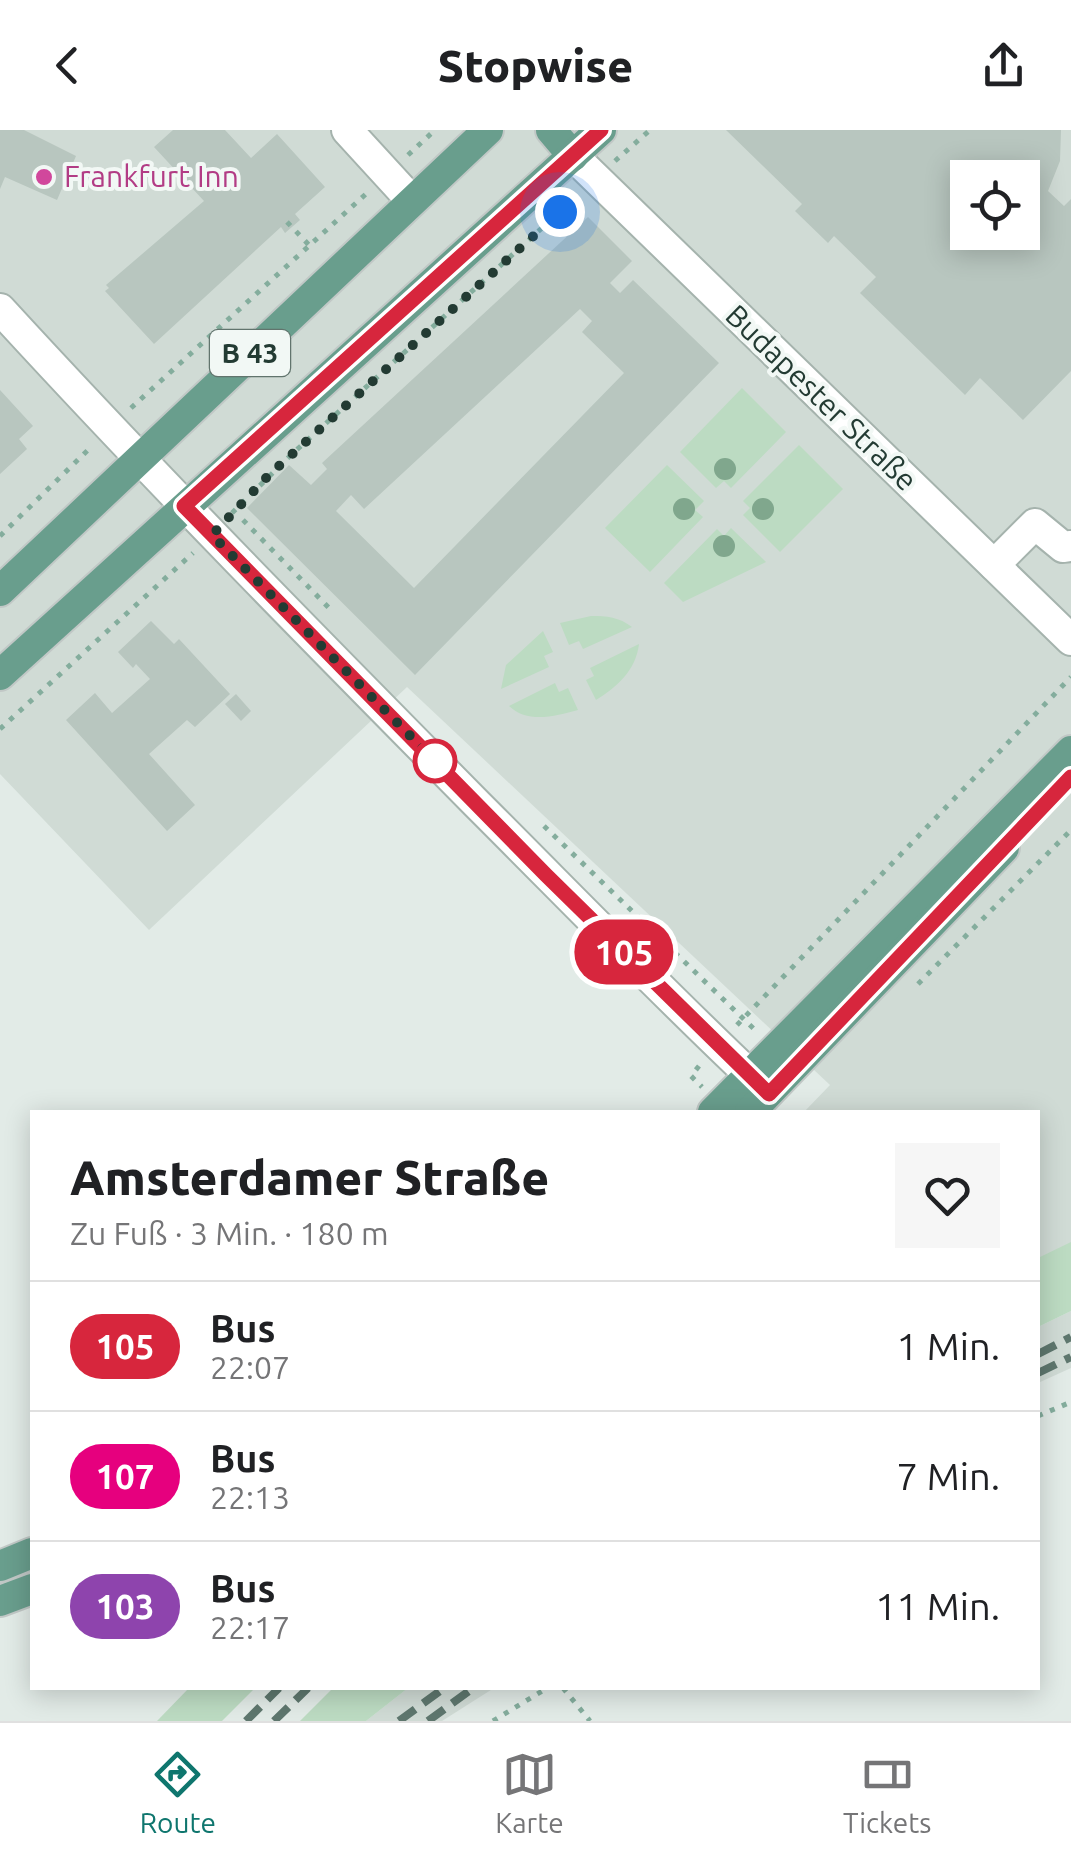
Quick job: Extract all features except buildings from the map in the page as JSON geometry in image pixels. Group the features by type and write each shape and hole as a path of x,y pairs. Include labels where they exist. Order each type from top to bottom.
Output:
{"main road":[{"path":"551,130 572,156"},
{"name":"B 43","path":"0,675 601,130"},
{"name":"B 43","path":"0,591 483,132"},
{"path":"757,1094 776,1050 1071,752"},
{"path":"717,1110 757,1094 1071,777"},
{"path":"0,1566 30,1554"},
{"path":"0,1601 30,1590"}],"street":[{"path":"347,130 412,201"},
{"name":"Budapester Straße","path":"572,156 1071,640"},
{"path":"0,309 212,535 718,1045 757,1094"},
{"path":"994,565 1035,524 1063,547 1071,546"}],"path":[{"path":"0,536 109,428 435,130"},
{"path":"0,729 212,535 268,476 650,130"},
{"path":"287,222 309,245"},
{"path":"690,1076 1071,677"},
{"path":"544,826 776,1050"},
{"path":"911,990 1071,830"},
{"path":"1040,1415 1071,1402"},
{"path":"493,1721 544,1690"},
{"path":"566,1690 590,1721"}],"shaded area":[{"path":"0,130 1071,130 1071,1247 1040,1263 1040,1110 806,1110 830,1085 407,687 149,930 0,774"},
{"path":"1071,1311 1071,1368 1040,1382 1040,1326"},
{"path":"405,1690 491,1690 442,1721 366,1721"}],"green space":[{"path":"742,388 786,432 731,488 724,481 716,488 680,452"},
{"path":"799,445 843,489 780,552 743,515 750,508 743,501"},
{"path":"667,465 704,501 695,510 703,517 650,572 605,528"},
{"path":"731,528 766,562 683,602 664,583 717,529 724,536"},
{"path":"591,616 613,618 632,627 583,649 579,641 569,645 560,623"},
{"path":"543,631 553,652 544,656 549,667 501,689 506,665"},
{"path":"639,644 624,677 596,700 586,680 594,676 590,668"},
{"path":"555,683 559,692 568,688 578,710 533,717 509,706"},
{"path":"1071,1242 1071,1311 1040,1326 1040,1257"},
{"path":"187,1690 253,1690 222,1721 157,1721"},
{"path":"331,1690 405,1690 366,1721 300,1721"}],"railway":[{"path":"1040,1353 1071,1337"},
{"path":"1040,1372 1071,1357"},
{"path":"246,1721 277,1690"},
{"path":"274,1721 306,1690"},
{"path":"399,1721 441,1690"},
{"path":"428,1721 470,1690"}],"bus line":[{"name":"105","path":"601,130 184,506 546,875 769,1094 1071,777"}],"place":[{"name":"Frankfurt Inn","path":"44,177"}],"route":[{"path":"435,761 212,535 268,476 560,212"}]}
